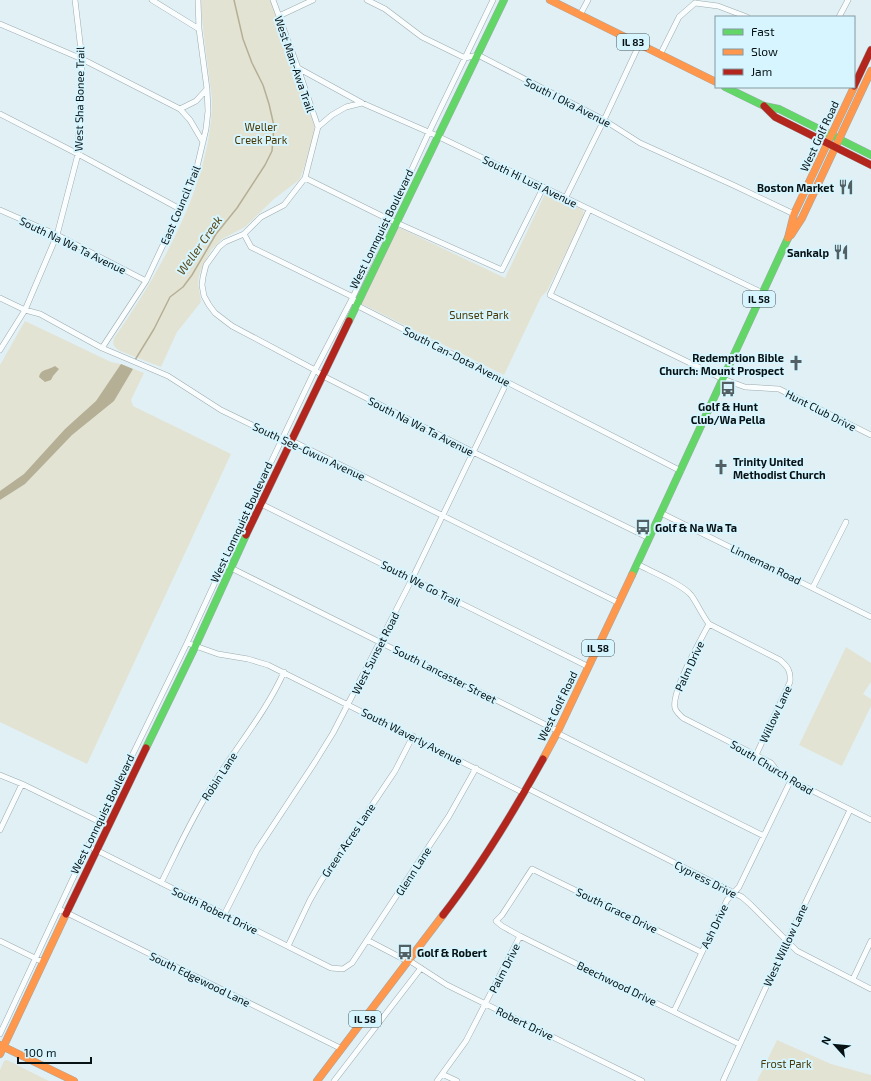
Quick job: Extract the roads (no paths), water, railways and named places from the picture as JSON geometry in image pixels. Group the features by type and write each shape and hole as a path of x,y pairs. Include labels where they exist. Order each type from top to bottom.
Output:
{"main road":[{"name":"West Lonnquist Boulevard","path":"0,1054 2,1046 195,647 231,567 356,305 504,0"},
{"name":"IL 83","path":"550,0 715,82"},
{"name":"West Golf Road","path":"855,85 871,50"},
{"name":"West Golf Road","path":"787,240 802,218 871,71"},
{"path":"727,88 764,106 779,109 871,155"},
{"name":"West Golf Road","path":"317,1081 410,961 458,896 525,790 558,732 763,293 787,240 794,214 854,88"},
{"path":"764,106 775,117 871,165"},
{"path":"2,1046 74,1081"}],"street":[{"name":"West Sha Bonee Trail","path":"0,350 25,310 57,235 78,154 82,58 76,0"},
{"path":"152,0 199,29"},
{"name":"East Council Trail","path":"102,348 146,280 180,209 197,167 208,111 207,89 199,29 198,0"},
{"name":"West Man-Awa Trail","path":"204,296 203,276 206,265 216,250 225,242 244,234 261,217 284,205 305,178 318,127 273,0"},
{"path":"279,16 313,0"},
{"path":"367,0 385,9 422,36 465,58 478,55"},
{"name":"West Lonnquist Boulevard","path":"0,1034 88,846 187,644 253,500 353,297 428,132 493,0"},
{"path":"580,15 588,0"},
{"path":"840,16 848,0"},
{"path":"660,55 679,17 695,1 718,6 744,16"},
{"path":"0,24 82,58 180,109 190,120 203,142"},
{"path":"565,199 639,45"},
{"name":"South I Oka Avenue","path":"478,55 604,120 640,143 794,214"},
{"name":"South Hi Lusi Avenue","path":"298,68 362,103 428,132 763,293"},
{"path":"180,109 196,100 207,89"},
{"name":"West Man-Awa Trail","path":"318,127 332,115 346,107 362,103"},
{"path":"0,114 180,209"},
{"path":"305,178 388,219 502,270 543,188"},
{"name":"South Na Wa Ta Avenue","path":"0,210 57,235 146,280"},
{"name":"Hunt Club Drive","path":"589,210 550,295 723,379 744,387 779,389 871,435"},
{"path":"244,234 251,247 353,297 356,305"},
{"name":"South Na Wa Ta Avenue","path":"204,296 216,313 232,326 316,370 323,376 473,452 649,538"},
{"name":"South See-Gwun Avenue","path":"0,298 25,310 40,314 61,324 75,334 102,348 168,376 221,410 282,440 292,441 618,603"},
{"name":"South Can-Dota Avenue","path":"356,305 508,382 598,430 681,471"},
{"name":"West Sunset Road","path":"224,915 257,850 322,750 348,704 381,642 508,382"},
{"name":"South We Go Trail","path":"253,500 589,667"},
{"name":"Linneman Road","path":"661,513 871,617"},
{"path":"813,587 846,522"},
{"name":"South Lancaster Street","path":"223,564 381,642 764,836"},
{"path":"637,564 683,588 690,595 701,614 709,624"},
{"name":"Willow Lane","path":"709,624 780,660 791,673 790,682 756,755"},
{"name":"Palm Drive","path":"675,710 674,699 678,687 709,624"},
{"name":"South Waverly Avenue","path":"187,644 218,654 258,660 476,768 525,790"},
{"name":"Robin Lane","path":"161,883 197,810 274,693 284,672"},
{"name":"South Church Road","path":"675,710 683,718 771,763 779,773 791,780 850,810"},
{"name":"Green Acres Lane","path":"288,946 321,880 395,771 414,736"},
{"name":"Glenn Lane","path":"343,969 352,962 368,940 446,822 476,768"},
{"path":"0,775 22,784 108,826"},
{"name":"Ash Drive","path":"674,1011 727,900 739,887 791,780"},
{"path":"0,830 22,784"},
{"name":"Cypress Drive","path":"525,790 733,893 750,904 797,951 871,989"},
{"path":"850,810 871,819"},
{"name":"West Willow Lane","path":"723,1081 787,941 850,810"},
{"name":"South Robert Drive","path":"88,846 331,968 343,969"},
{"name":"South Grace Drive","path":"496,921 502,915 532,869 539,871 701,952"},
{"name":"South Edgewood Lane","path":"58,909 342,1049"},
{"name":"Beechwood Drive","path":"496,921 520,936 739,1044"},
{"name":"Palm Drive","path":"437,1081 466,1041 520,936"},
{"name":"Robert Drive","path":"368,940 410,961 447,985 642,1081"},
{"path":"0,941 43,962"},
{"path":"853,979 871,941"},
{"path":"334,1081 421,968"},
{"path":"442,1074 457,1081"}],"waterway":[{"name":"Weller Creek","path":"135,360 154,329 170,297 183,287 192,275 216,234 237,208 265,165 272,151 274,126 269,104 263,85 252,63 243,39 234,0"}],"place":[{"name":"Boston Market","path":"846,187"},
{"name":"Sankalp","path":"841,252"},
{"name":"Redemption Bible Church: Mount Prospect","path":"796,363"},
{"name":"Golf & Hunt Club/Wa Pella","path":"728,389"},
{"name":"Trinity United Methodist Church","path":"721,467"},
{"name":"Golf & Na Wa Ta","path":"643,527"},
{"name":"Golf & Robert","path":"405,952"}],"park label":[{"name":"Weller Creek Park","path":"261,132"},
{"name":"Sunset Park","path":"479,314"},
{"name":"Frost Park","path":"786,1063"}]}
